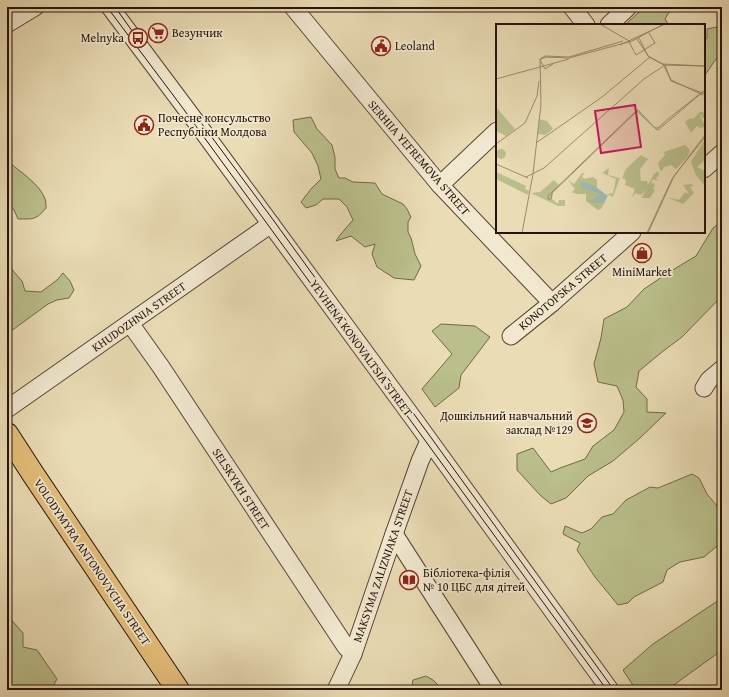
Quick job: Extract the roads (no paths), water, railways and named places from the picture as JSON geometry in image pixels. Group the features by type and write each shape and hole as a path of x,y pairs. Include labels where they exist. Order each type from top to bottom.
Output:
{"main road":[{"name":"VOLODYMYRA ANTONOVYCHA STREET","path":"7,434 178,690"}],"street":[{"path":"7,24 35,7"},
{"name":"YEVHENA KONOVALTSIA STREET","path":"110,7 271,224 610,690"},
{"name":"SERHIIA YEFREMOVA STREET","path":"293,7 440,185 552,303"},
{"path":"572,7 585,24"},
{"path":"610,24 628,7"},
{"path":"440,185 496,132"},
{"path":"705,168 722,153"},
{"name":"KHUDOZHNIA STREET","path":"7,409 271,224"},
{"name":"KONOTOPSKA STREET","path":"511,336 552,303 631,233"},
{"name":"SELSKYKH STREET","path":"131,323 346,647 353,654"},
{"path":"704,388 709,380 722,369"},
{"name":"MAKSYMA ZALIZNIAKA STREET","path":"336,690 353,654 394,534 429,440"},
{"path":"394,534 494,690"}],"tram line":[{"path":"107,7 182,107 607,690"},
{"path":"115,7 143,46"},
{"path":"202,124 614,690"}],"place":[{"name":"Везунчик","path":"158,33"},
{"name":"Melnyka","path":"138,38"},
{"name":"Leoland","path":"381,46"},
{"name":"Почесне консульство Республіки Молдова","path":"144,125"},
{"name":"MiniMarket","path":"642,253"},
{"name":"Дошкільний навчальний заклад №129","path":"587,423"},
{"name":"Бібліотека-філія № 10 ЦБС для дітей","path":"409,580"}]}
